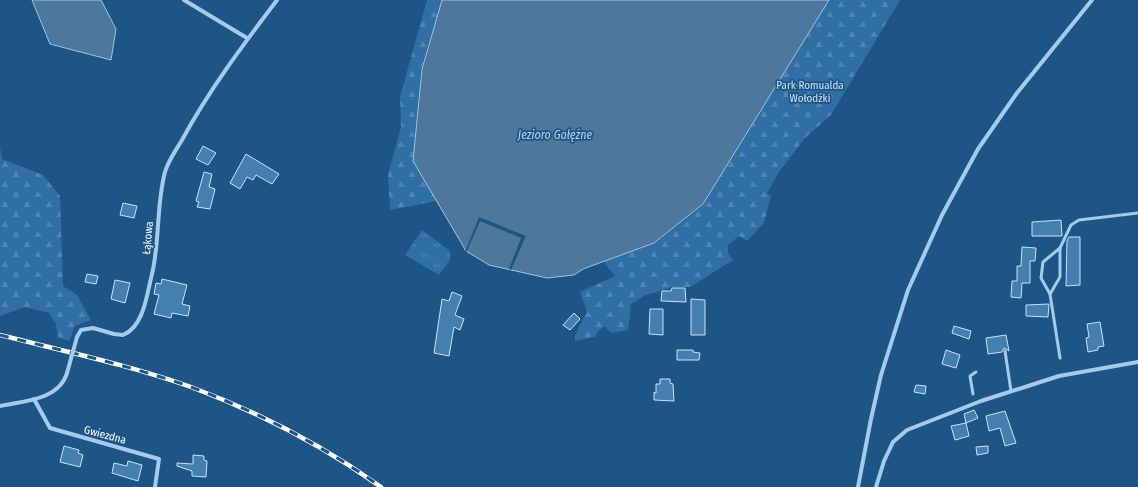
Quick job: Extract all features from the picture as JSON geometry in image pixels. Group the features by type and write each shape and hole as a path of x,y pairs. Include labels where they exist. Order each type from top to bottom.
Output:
{"street":[{"path":"184,0 247,38"},
{"name":"Łąkowa","path":"0,406 34,399 48,394 59,387 67,372 77,337 81,330 88,328 123,335 132,329 139,319 156,257 160,197 165,170 189,128 247,38 277,0"},
{"path":"858,487 881,375 908,290 942,215 978,149 1017,94 1092,0"},
{"path":"876,487 884,461 893,442 908,430 974,404 1059,376 1138,362"},
{"name":"Gwiezdna","path":"34,399 50,428 159,459 155,487"}],"lane":[{"path":"1060,358 1050,294 1041,278 1043,262 1060,248 1071,225 1079,220 1138,213"},
{"path":"1050,294 1060,277 1060,248"},
{"path":"1005,351 1011,391"},
{"path":"973,394 970,376 976,372"}],"green space":[{"path":"427,0 442,0 421,69 413,161 437,201 390,210 388,175 401,127 400,97"},
{"name":"Park Romualda Wołodźki","path":"829,0 900,0 831,115 805,138 779,172 767,193 771,196 764,223 747,241 739,236 728,245 728,253 733,260 690,287 673,287 646,295 631,304 628,330 611,333 605,326 598,331 595,337 575,341 575,335 587,312 580,292 615,276 603,261 655,243 703,205"},
{"path":"0,147 2,159 43,175 60,196 63,286 77,295 91,320 75,326 69,341 58,338 56,324 49,313 25,307 0,316"},
{"path":"422,230 450,251 450,260 439,275 405,255"}],"water":[{"path":"32,0 101,0 116,29 111,60 50,44"},
{"name":"Jezioro Gałęźne","path":"442,0 829,0 703,204 654,243 583,269 574,275 547,278 489,265 466,251 413,161 422,69"}],"pier":[{"path":"479,217 526,236 511,270 509,269 521,238 480,221 466,253 465,252"}],"building":[{"path":"203,146 216,153 208,165 196,159"},
{"path":"246,154 279,174 272,184 256,175 253,180 247,177 240,189 230,183"},
{"path":"204,172 212,174 209,187 215,189 210,209 197,207 199,202 196,201"},
{"path":"123,203 137,206 134,218 120,215"},
{"path":"1061,220 1062,236 1032,236 1032,222"},
{"path":"1069,237 1080,237 1080,285 1066,286 1067,241"},
{"path":"1022,247 1036,248 1035,261 1030,261 1030,283 1022,283 1021,298 1011,297 1012,281 1017,281 1017,266 1021,266"},
{"path":"87,274 98,276 96,284 85,282"},
{"path":"162,279 187,285 182,304 190,306 188,316 172,313 171,318 154,314 159,295 154,294 156,283 161,284"},
{"path":"115,280 130,283 125,303 111,299"},
{"path":"672,288 685,288 686,302 661,301 662,291 671,291"},
{"path":"452,292 462,296 455,315 464,319 460,330 454,327 449,356 434,353 442,299 449,301"},
{"path":"691,299 705,300 705,335 691,335"},
{"path":"1049,304 1048,317 1026,316 1026,305"},
{"path":"650,309 663,309 663,335 649,334"},
{"path":"574,313 580,319 570,330 563,325"},
{"path":"1100,322 1104,346 1098,347 1098,350 1088,352 1086,338 1089,337 1087,324"},
{"path":"954,326 971,331 969,339 952,333"},
{"path":"1006,335 1009,351 1004,348 1002,352 988,354 986,338"},
{"path":"677,350 693,350 693,352 700,353 699,360 677,360"},
{"path":"946,350 960,355 956,368 942,364"},
{"path":"660,379 670,379 670,383 673,384 674,401 654,400 656,384 660,384"},
{"path":"916,385 926,386 925,394 914,392"},
{"path":"974,410 978,418 966,423 964,414"},
{"path":"1005,411 1016,443 1005,446 1000,428 989,431 986,416"},
{"path":"966,423 969,436 955,440 951,426"},
{"path":"64,446 79,450 78,453 83,455 80,467 60,462"},
{"path":"988,446 988,453 977,455 976,447"},
{"path":"193,455 204,456 204,460 207,461 206,477 192,476 192,471 177,466 177,463 193,464"},
{"path":"128,461 142,465 138,481 112,473 114,463 127,466"}],"railway":[{"path":"0,335 144,372 191,387 241,407 313,443 381,487"}]}
